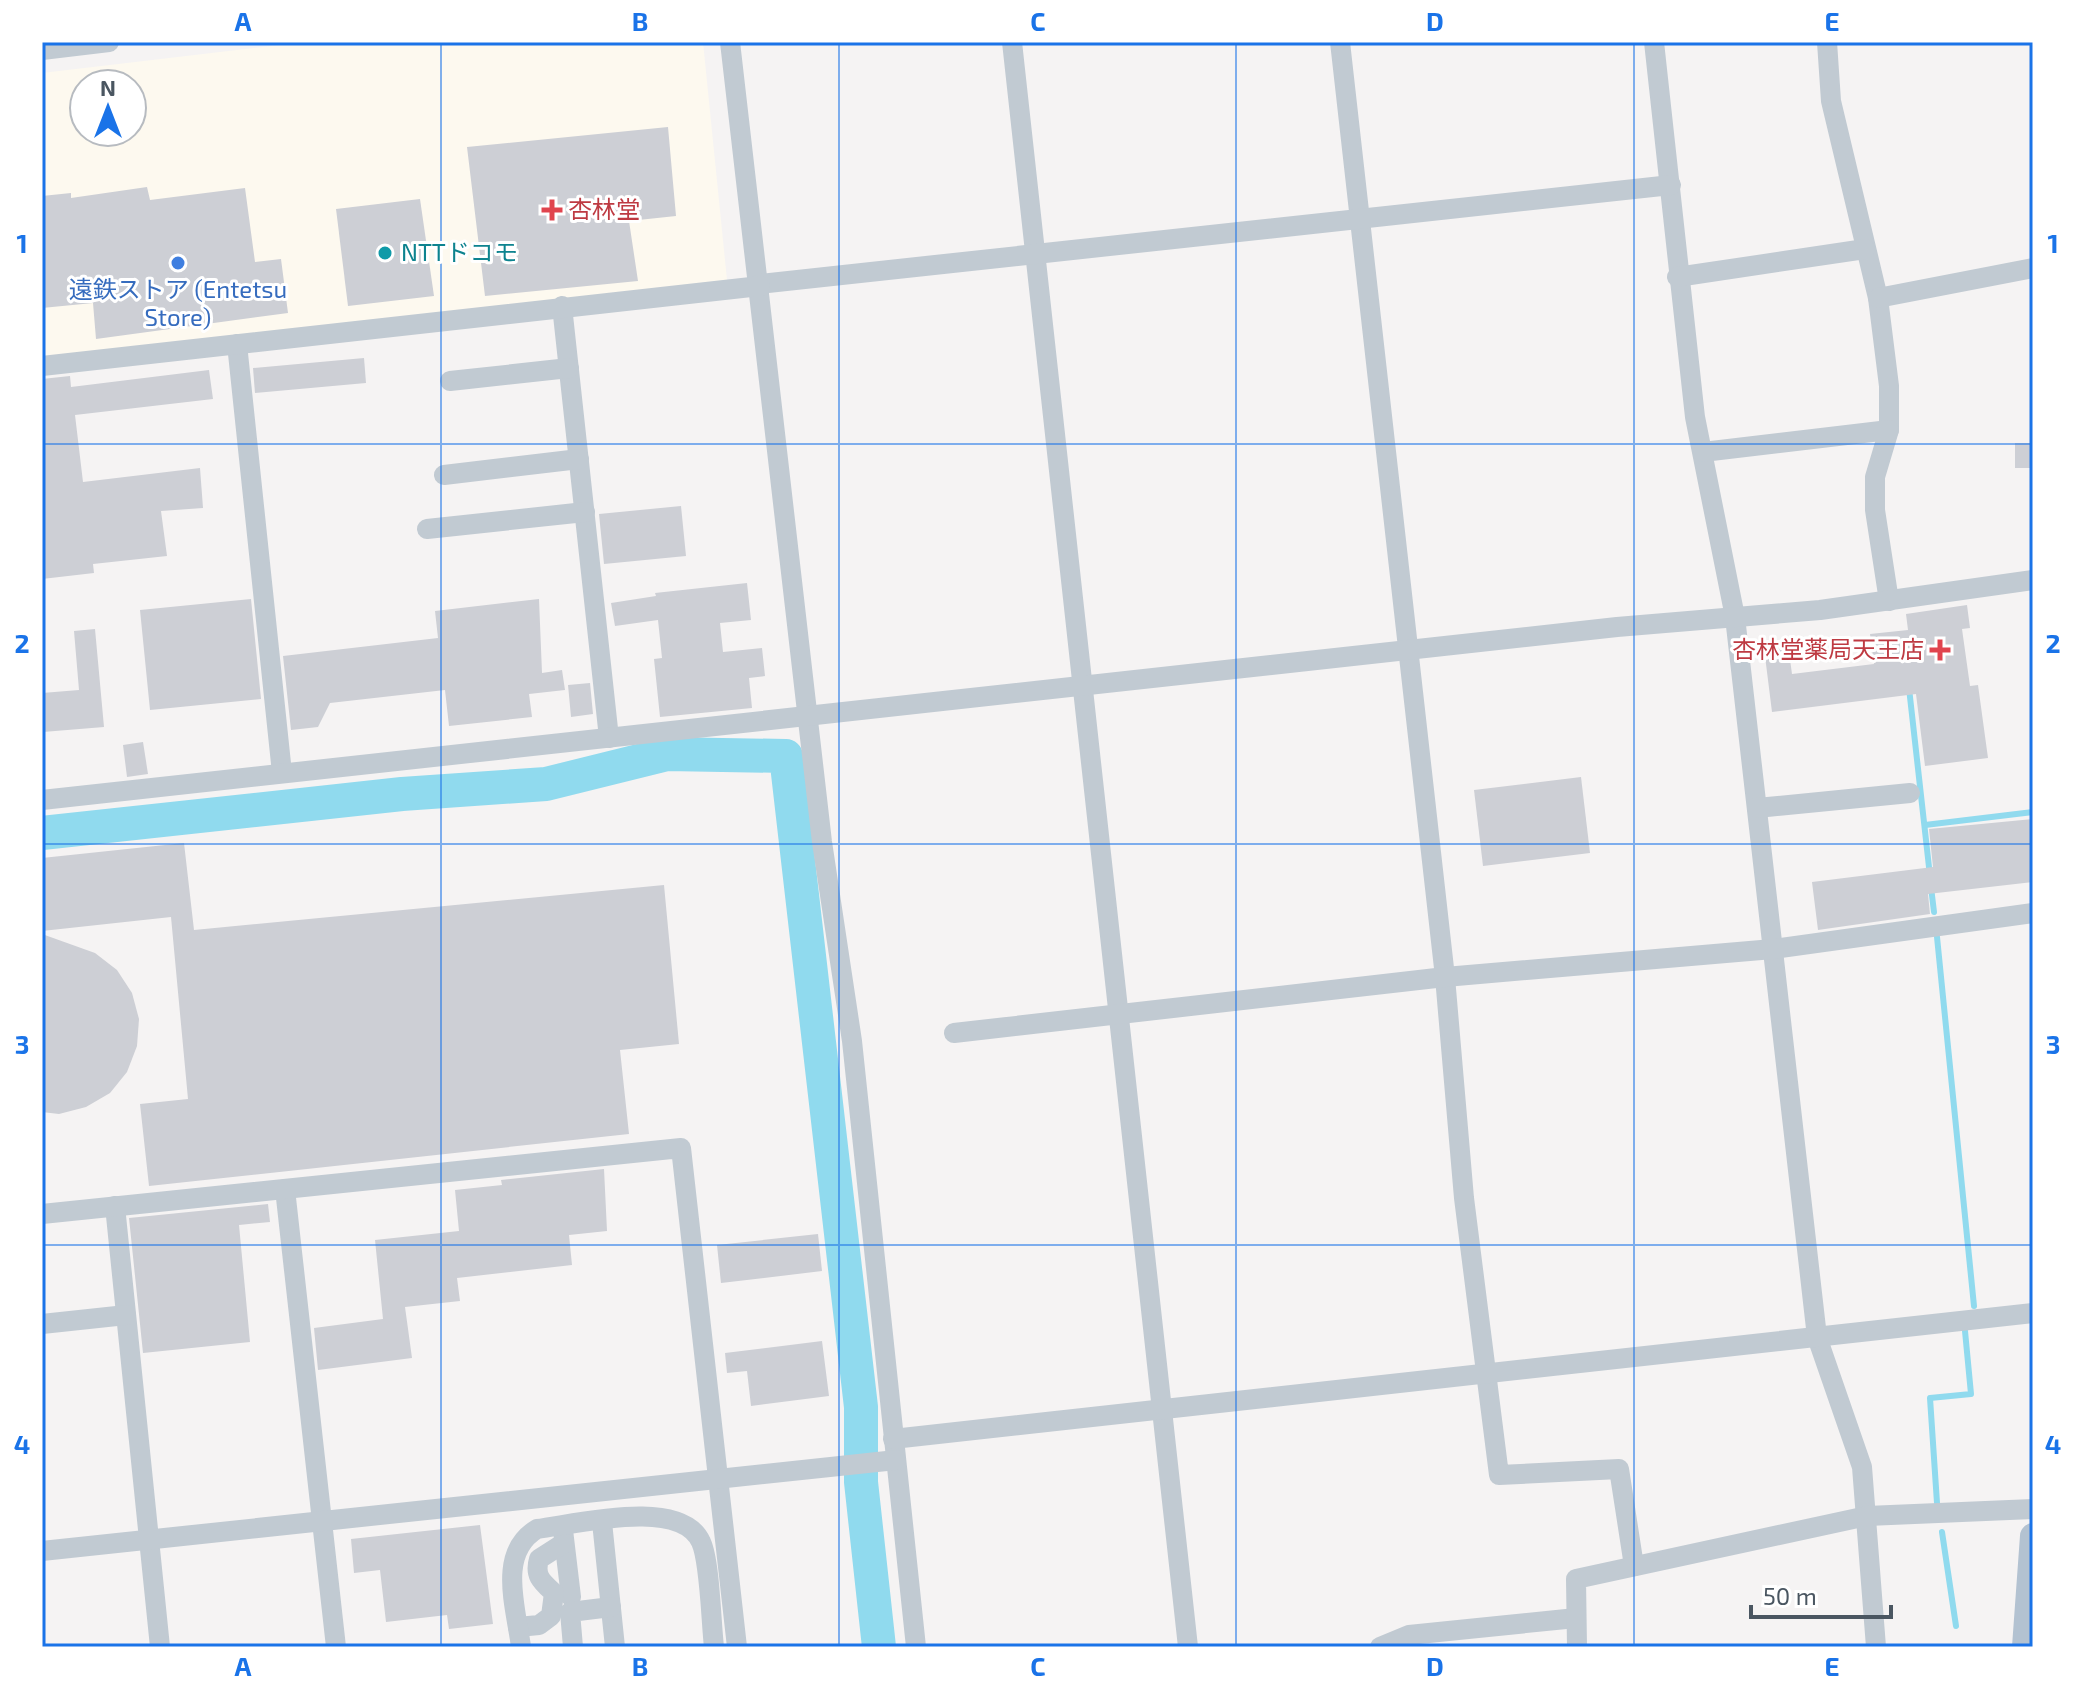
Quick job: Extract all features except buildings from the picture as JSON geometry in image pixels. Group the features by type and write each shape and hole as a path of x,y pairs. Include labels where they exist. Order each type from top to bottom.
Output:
{"main road":[{"path":"2025,1647 2033,1536"}],"street":[{"path":"42,50 109,42"},
{"path":"730,42 751,286 852,1041 916,1647"},
{"path":"1012,42 1188,1647"},
{"path":"1340,42 1445,977 1464,1198 1489,1374 1499,1475 1619,1469 1634,1566"},
{"path":"1654,42 1671,185 1677,277 1703,452 1735,617 1817,1337 1862,1467 1876,1647"},
{"path":"1827,42 1831,101 1878,298 1889,386 1889,430 1875,477 1875,510 1889,601"},
{"path":"42,366 1361,216 1671,185"},
{"path":"1677,277 1865,249"},
{"path":"1878,298 2033,268"},
{"path":"562,306 609,738"},
{"path":"237,344 282,773"},
{"path":"450,381 569,368"},
{"path":"1703,452 1889,430"},
{"path":"444,475 579,459"},
{"path":"427,529 585,512"},
{"path":"42,800 1409,650 1889,601 2033,580"},
{"path":"1757,808 1910,793"},
{"path":"954,1033 1445,977 1773,949 2033,913"},
{"path":"42,1214 681,1148 737,1647"},
{"path":"285,1189 336,1647"},
{"path":"115,1206 160,1647"},
{"path":"893,1439 2033,1313"},
{"path":"42,1324 126,1315"},
{"path":"42,1551 896,1460"},
{"path":"1577,1647 1576,1579 1867,1516 2033,1509"},
{"path":"563,1534 539,1559 535,1569 539,1579 554,1593 551,1616 520,1637 512,1554 523,1537 537,1529 563,1534 602,1522 659,1515 691,1527 702,1543 714,1647"},
{"path":"602,1522 615,1647"},
{"path":"563,1534 571,1597"},
{"path":"573,1647 570,1612 611,1607"},
{"path":"1380,1647 1423,1632 1576,1618"}],"shaded area":[{"path":"306,42 703,42 727,280 42,359 42,73 68,70 68,148 148,148 148,68 85,68"}],"waterway":[{"path":"1909,688 1930,876"},
{"path":"42,833 402,794 546,784 667,754 786,756 861,1407 861,1482 879,1647"},
{"path":"1925,825 2033,812"},
{"path":"1931,887 1934,912"},
{"path":"1937,937 1974,1306"},
{"path":"1937,1503 1930,1398 1971,1394 1965,1331"},
{"path":"1942,1532 1956,1626"}],"place":[{"name":"杏林堂","path":"552,210"},
{"name":"NTTドコモ","path":"385,253"},
{"name":"遠鉄ストア (Entetsu Store)","path":"178,263"},
{"name":"杏林堂薬局天王店","path":"1940,650"}]}
